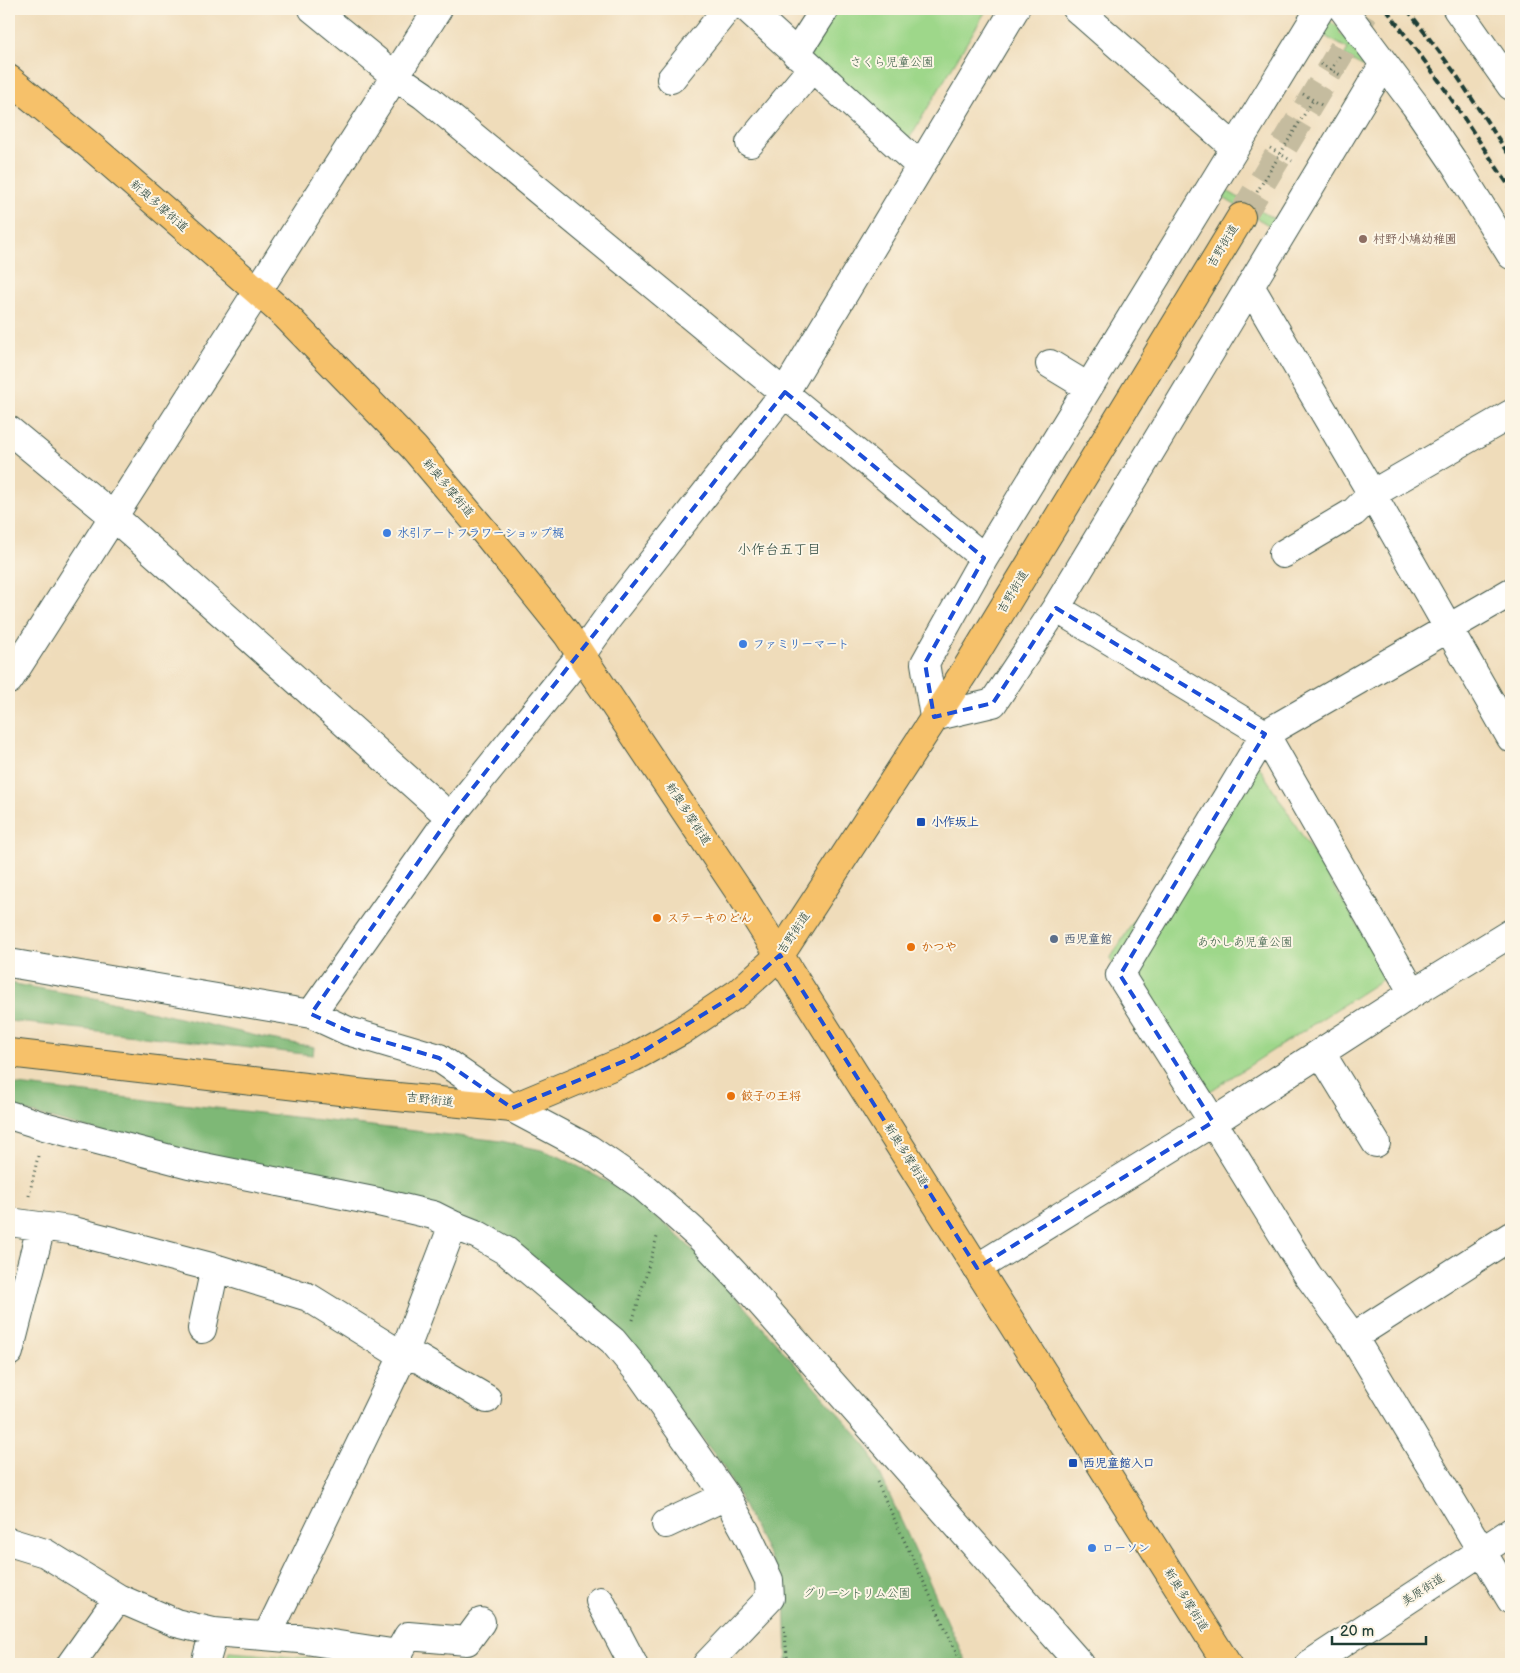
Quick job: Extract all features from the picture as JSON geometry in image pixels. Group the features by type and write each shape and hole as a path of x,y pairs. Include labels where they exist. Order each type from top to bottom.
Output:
{"main road":[{"name":"新奥多摩街道","path":"9,79 94,149 286,316 414,448 489,536 568,634 780,955 1227,1664"},
{"name":"吉野街道","path":"9,1053 356,1093 512,1108 634,1056 681,1031 738,993 780,955 965,671 1241,217"}],"street":[{"path":"313,9 395,76 431,101 984,558"},
{"path":"9,680 438,9"},
{"path":"670,79 727,9"},
{"path":"748,9 920,166"},
{"path":"750,143 804,61 826,9"},
{"path":"311,1014 450,817 581,655 607,619 785,392 1015,9"},
{"path":"1077,9 1235,148"},
{"path":"1320,9 984,558 925,663 934,717 993,703 1056,608 1384,64"},
{"path":"1343,9 1415,105 1455,164 1511,256"},
{"path":"1457,9 1511,86"},
{"path":"1250,286 1372,494 1511,738"},
{"path":"1050,364 1088,387"},
{"path":"1282,554 1354,512 1372,494 1511,414"},
{"path":"9,430 113,516 450,817"},
{"path":"1511,592 1265,734 1120,975 1214,1122 1307,1274 1353,1336 1511,1600"},
{"path":"1056,608 1265,734 1413,993"},
{"path":"977,1268 1214,1122 1413,993 1511,933"},
{"path":"9,963 311,1014 348,1031 439,1058 512,1108 589,1149 641,1185 701,1238 744,1284 1080,1664"},
{"path":"1321,1053 1376,1142"},
{"path":"9,1115 188,1164 378,1202 433,1215 453,1226 478,1235 506,1251 613,1341 641,1375 726,1496 747,1534 769,1580 770,1598 707,1664"},
{"path":"9,1352 24,1224 70,1230 215,1268 308,1296 403,1356 419,1359 487,1399"},
{"path":"267,1636 403,1356 453,1226"},
{"path":"1353,1336 1511,1236"},
{"path":"202,1329 215,1268"},
{"path":"666,1524 726,1496"},
{"name":"美原街道","path":"1310,1664 1511,1532"},
{"path":"9,1542 45,1553 118,1598 176,1623 214,1632 267,1636 398,1659 408,1636 467,1641 481,1622"},
{"path":"71,1664 118,1598"},
{"path":"600,1601 633,1664"},
{"path":"205,1664 214,1632"}],"path":[{"path":"1331,70 1343,50"},
{"path":"1318,62 1344,77"},
{"path":"1300,92 1325,108"},
{"path":"1256,194 1313,100"},
{"path":"1267,146 1299,166"},
{"path":"24,1224 44,1126"},
{"path":"633,1323 659,1232"},
{"path":"878,1436 872,1466 874,1474 962,1664"}],"highlighted area":[{"path":"785,392 984,558 925,663 934,717 993,703 1056,608 1265,734 1120,975 1213,1122 977,1268 780,955 738,993 634,1057 512,1108 439,1058 348,1031 311,1014 450,817"}],"green space":[{"name":"さくら児童公園","path":"822,9 987,9 903,149 798,45"},
{"path":"1323,22 1330,22 1337,26 1368,69 1344,56 1348,49 1314,30"},
{"path":"1219,186 1279,222 1275,229 1215,193"},
{"name":"あかしあ児童公園","path":"1245,744 1389,975 1204,1095 1189,1093 1110,959"},
{"path":"9,983 94,998 265,1038 314,1047 313,1055 9,1021"},
{"name":"グリーントリム公園","path":"9,1084 501,1141 541,1150 560,1157 627,1192 671,1229 704,1261 867,1446 967,1664 787,1664 785,1587 722,1464 659,1384 511,1244 9,1107"},
{"path":"229,1652 381,1664 225,1664"}],"tunnel":[{"path":"1241,217 1367,9"}],"railway":[{"path":"1386,9 1440,82 1511,189"},
{"path":"1407,9 1455,73 1511,158"}],"place":[{"name":"村野小鳩幼稚園","path":"1363,239"},
{"name":"水引アートフラワーショップ梶","path":"387,533"},
{"name":"ファミリーマート","path":"743,644"},
{"name":"小作坂上","path":"921,822"},
{"name":"ステーキのどん","path":"657,918"},
{"name":"西児童館","path":"1054,939"},
{"name":"かつや","path":"911,947"},
{"name":"餃子の王将","path":"731,1096"},
{"name":"西児童館入口","path":"1073,1463"},
{"name":"ローソン","path":"1092,1548"}],"district":[{"name":"小作台五丁目","path":"779,549"}]}
